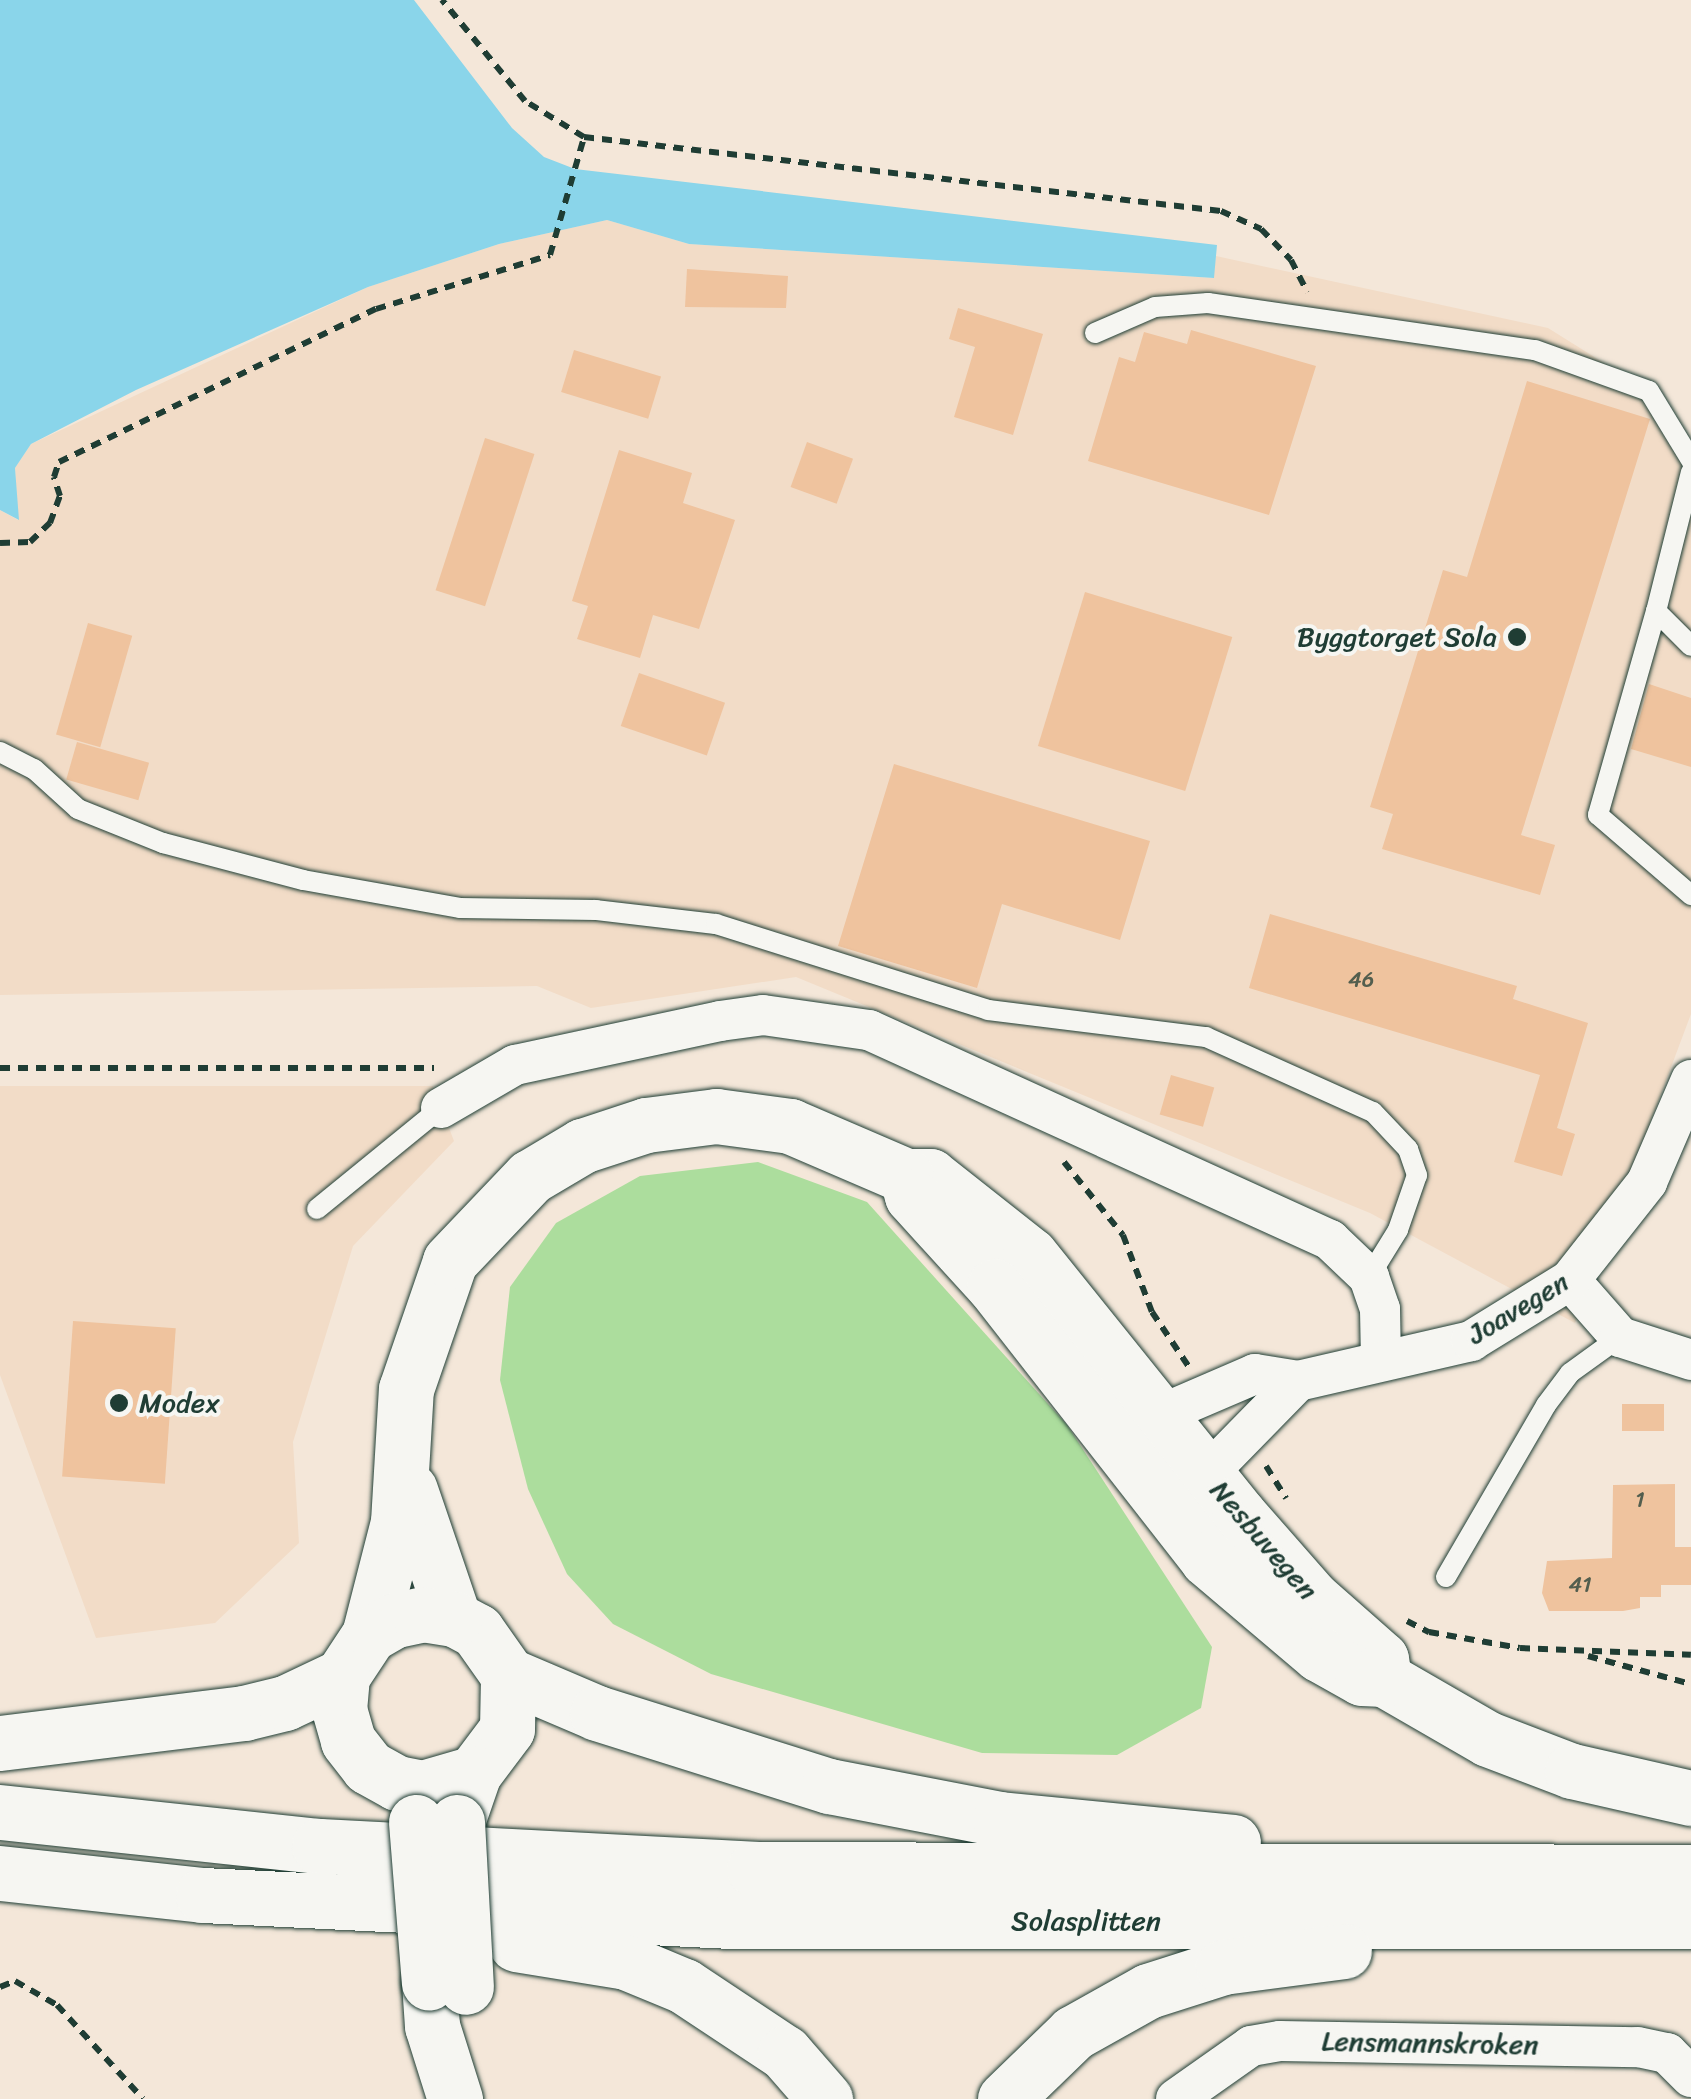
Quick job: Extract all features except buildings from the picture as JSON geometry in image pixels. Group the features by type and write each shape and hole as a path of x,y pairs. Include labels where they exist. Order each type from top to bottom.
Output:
{"main road":[{"name":"Nesbuvegen","path":"402,1452 406,1389 450,1261 530,1177 582,1146 646,1125 716,1116 790,1126 906,1176 930,1176 1012,1238 1181,1398 1206,1474 1312,1598 1381,1659 1384,1678 1488,1739 1572,1771 1691,1798"},
{"path":"906,1176 912,1196 994,1286 1207,1559 1284,1628 1362,1678 1384,1678"},
{"path":"402,1452 416,1521 454,1619"},
{"path":"402,1452 388,1580 355,1656 339,1709 348,1741 368,1767 436,1800"},
{"path":"0,1744 244,1713 285,1703 355,1656 395,1620 424,1614 454,1619 487,1641 508,1675 507,1730 436,1800 448,1985 497,2099"},
{"path":"508,1675 682,1742 848,1790 1000,1818 1525,1871"},
{"name":"Solasplitten","path":"0,1812 512,1860 772,1870 1691,1872"},
{"path":"0,1873 204,1895 340,1930 563,1947 626,1962 738,2018 785,2053 825,2099"},
{"name":"Solasplitten","path":"204,1895 730,1922 1691,1921"},
{"path":"1006,2099 1073,2032 1148,1991 1222,1968 1324,1952 1458,1949 1580,1922"},
{"path":"448,1985 432,2026 456,2099"}],"street":[{"path":"441,1108 516,1065 763,1015 869,1030 1330,1240 1369,1277 1380,1309 1380,1358"},
{"name":"Joavegen","path":"1181,1398 1256,1374 1298,1381 1380,1358 1471,1340 1570,1280 1646,1182 1691,1080"},
{"path":"1570,1280 1620,1337 1691,1360"},
{"name":"Joavegen","path":"1206,1474 1298,1381"},
{"path":"1181,1398 1139,1473 1206,1474"},
{"name":"Lensmannskroken","path":"1176,2099 1251,2046 1280,2041 1638,2047 1667,2054 1691,2077"}],"lane":[{"path":"1095,332 1154,307 1208,303 1535,350 1649,392 1691,460"},
{"path":"1691,472 1598,815 1691,896"},
{"path":"1656,611 1691,646"},
{"path":"0,752 34,769 78,809 163,843 303,880 460,908 596,910 716,924 988,1010 1206,1037 1373,1112 1408,1149 1417,1175 1398,1230 1369,1277"},
{"path":"317,1208 441,1108"},
{"path":"1446,1577 1546,1404 1570,1373 1620,1337"}],"path":[{"path":"442,0 526,101 584,137 1221,211 1261,229 1291,260 1320,321"},
{"path":"0,542 30,542 50,524 60,496 54,477 59,462 376,309 550,255 584,151 584,137"},
{"path":"0,1068 444,1068"},
{"path":"1056,1153 1096,1193 1123,1236 1181,1398"},
{"path":"1260,1456 1292,1508"},
{"path":"1395,1615 1429,1632 1582,1654 1691,1684"},
{"path":"1582,1654 1691,1655"},
{"path":"0,1987 14,1981 57,2004 143,2099"}],"shaded area":[{"path":"607,220 689,244 1213,278 1216,256 1548,328 1636,383 1691,466 1691,1014 1575,1323 1370,1213 796,977 591,1008 537,986 0,995 0,510 18,520 15,468 31,444 368,287 499,244"},
{"path":"0,1086 433,1086 454,1141 353,1246 293,1442 299,1543 215,1623 96,1638 0,1375"}],"green space":[{"path":"758,1162 867,1202 1067,1425 1212,1647 1201,1708 1117,1755 982,1753 711,1674 613,1624 567,1574 528,1489 500,1380 510,1287 556,1223 640,1176"}],"water":[{"path":"0,0 414,0 512,128 544,157 575,169 1217,245 1214,278 689,244 607,220 499,244 368,287 136,390 31,444 15,468 19,520 0,510"}],"place":[{"name":"Byggtorget Sola","path":"1517,637"},
{"name":"Modex","path":"119,1403"}]}
